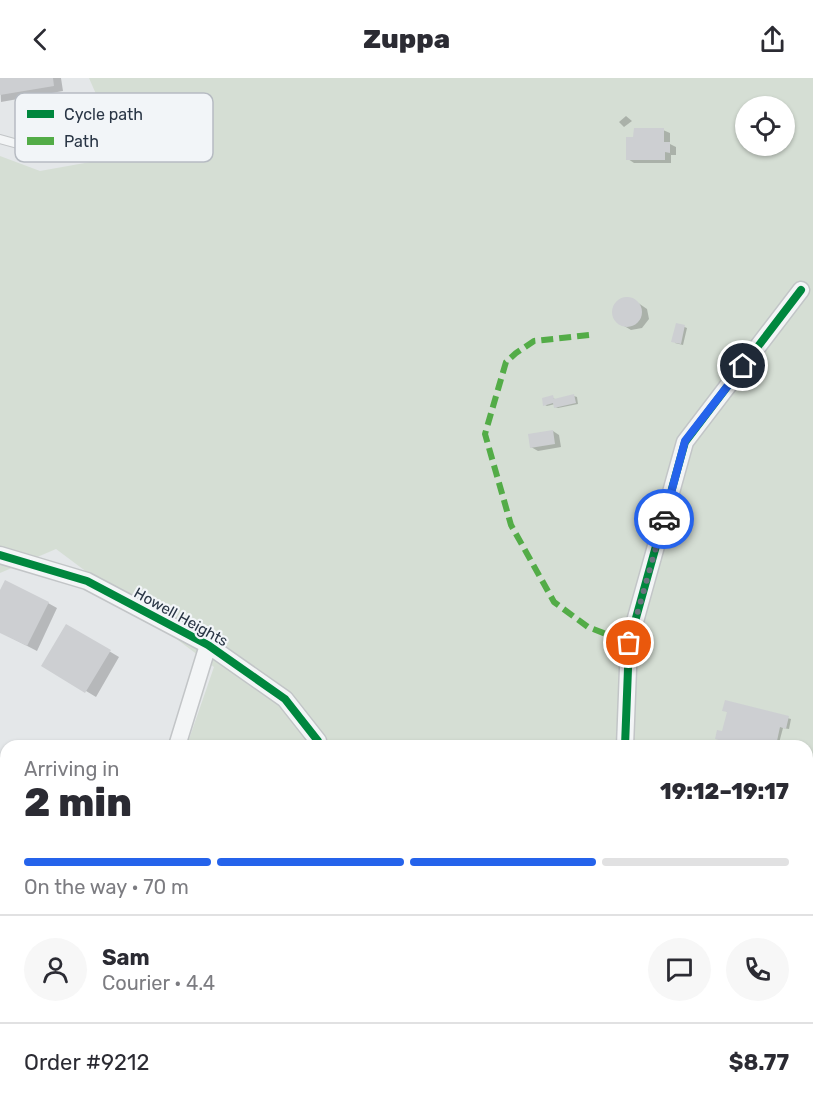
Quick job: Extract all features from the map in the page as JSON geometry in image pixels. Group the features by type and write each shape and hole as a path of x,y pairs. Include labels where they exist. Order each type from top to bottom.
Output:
{"street":[{"path":"625,740 629,643 685,441 801,290"},
{"name":"Howell Heights","path":"0,555 87,580 208,645 285,699 317,740"},
{"path":"179,740 208,645"}],"lane":[{"path":"0,139 15,143"}],"shaded area":[{"path":"89,78 813,78 813,740 189,740 214,667 56,549 0,573 0,156 40,171 90,162 213,162 213,93 96,93"}],"building":[{"path":"0,78 53,78 54,86 0,95"},
{"path":"634,128 664,128 664,142 670,142 670,153 665,152 665,160 626,160 626,137 633,137"},
{"path":"627,297 638,301 642,312 638,323 627,327 616,323 612,312 616,301"},
{"path":"676,323 685,325 681,344 671,342"},
{"path":"574,394 576,403 554,408 553,403 543,406 542,398 553,395 554,399"},
{"path":"553,430 555,444 530,448 528,434"},
{"path":"5,580 49,602 27,646 0,633 0,590"},
{"path":"66,624 111,650 85,693 41,666"},
{"path":"725,700 789,716 786,729 780,727 777,740 719,740 715,739 717,730 722,731 727,712 722,711"}],"marked path":[{"path":"589,335 534,341 506,362 485,434 511,525 554,602 588,627 629,643"}],"cycle path":[{"path":"625,740 629,643 685,442 801,290"},
{"path":"0,555 87,581 208,645 285,699 317,740"}],"way so far":[{"path":"629,643 664,519"}],"route":[{"path":"664,519 685,441 743,366"}]}
